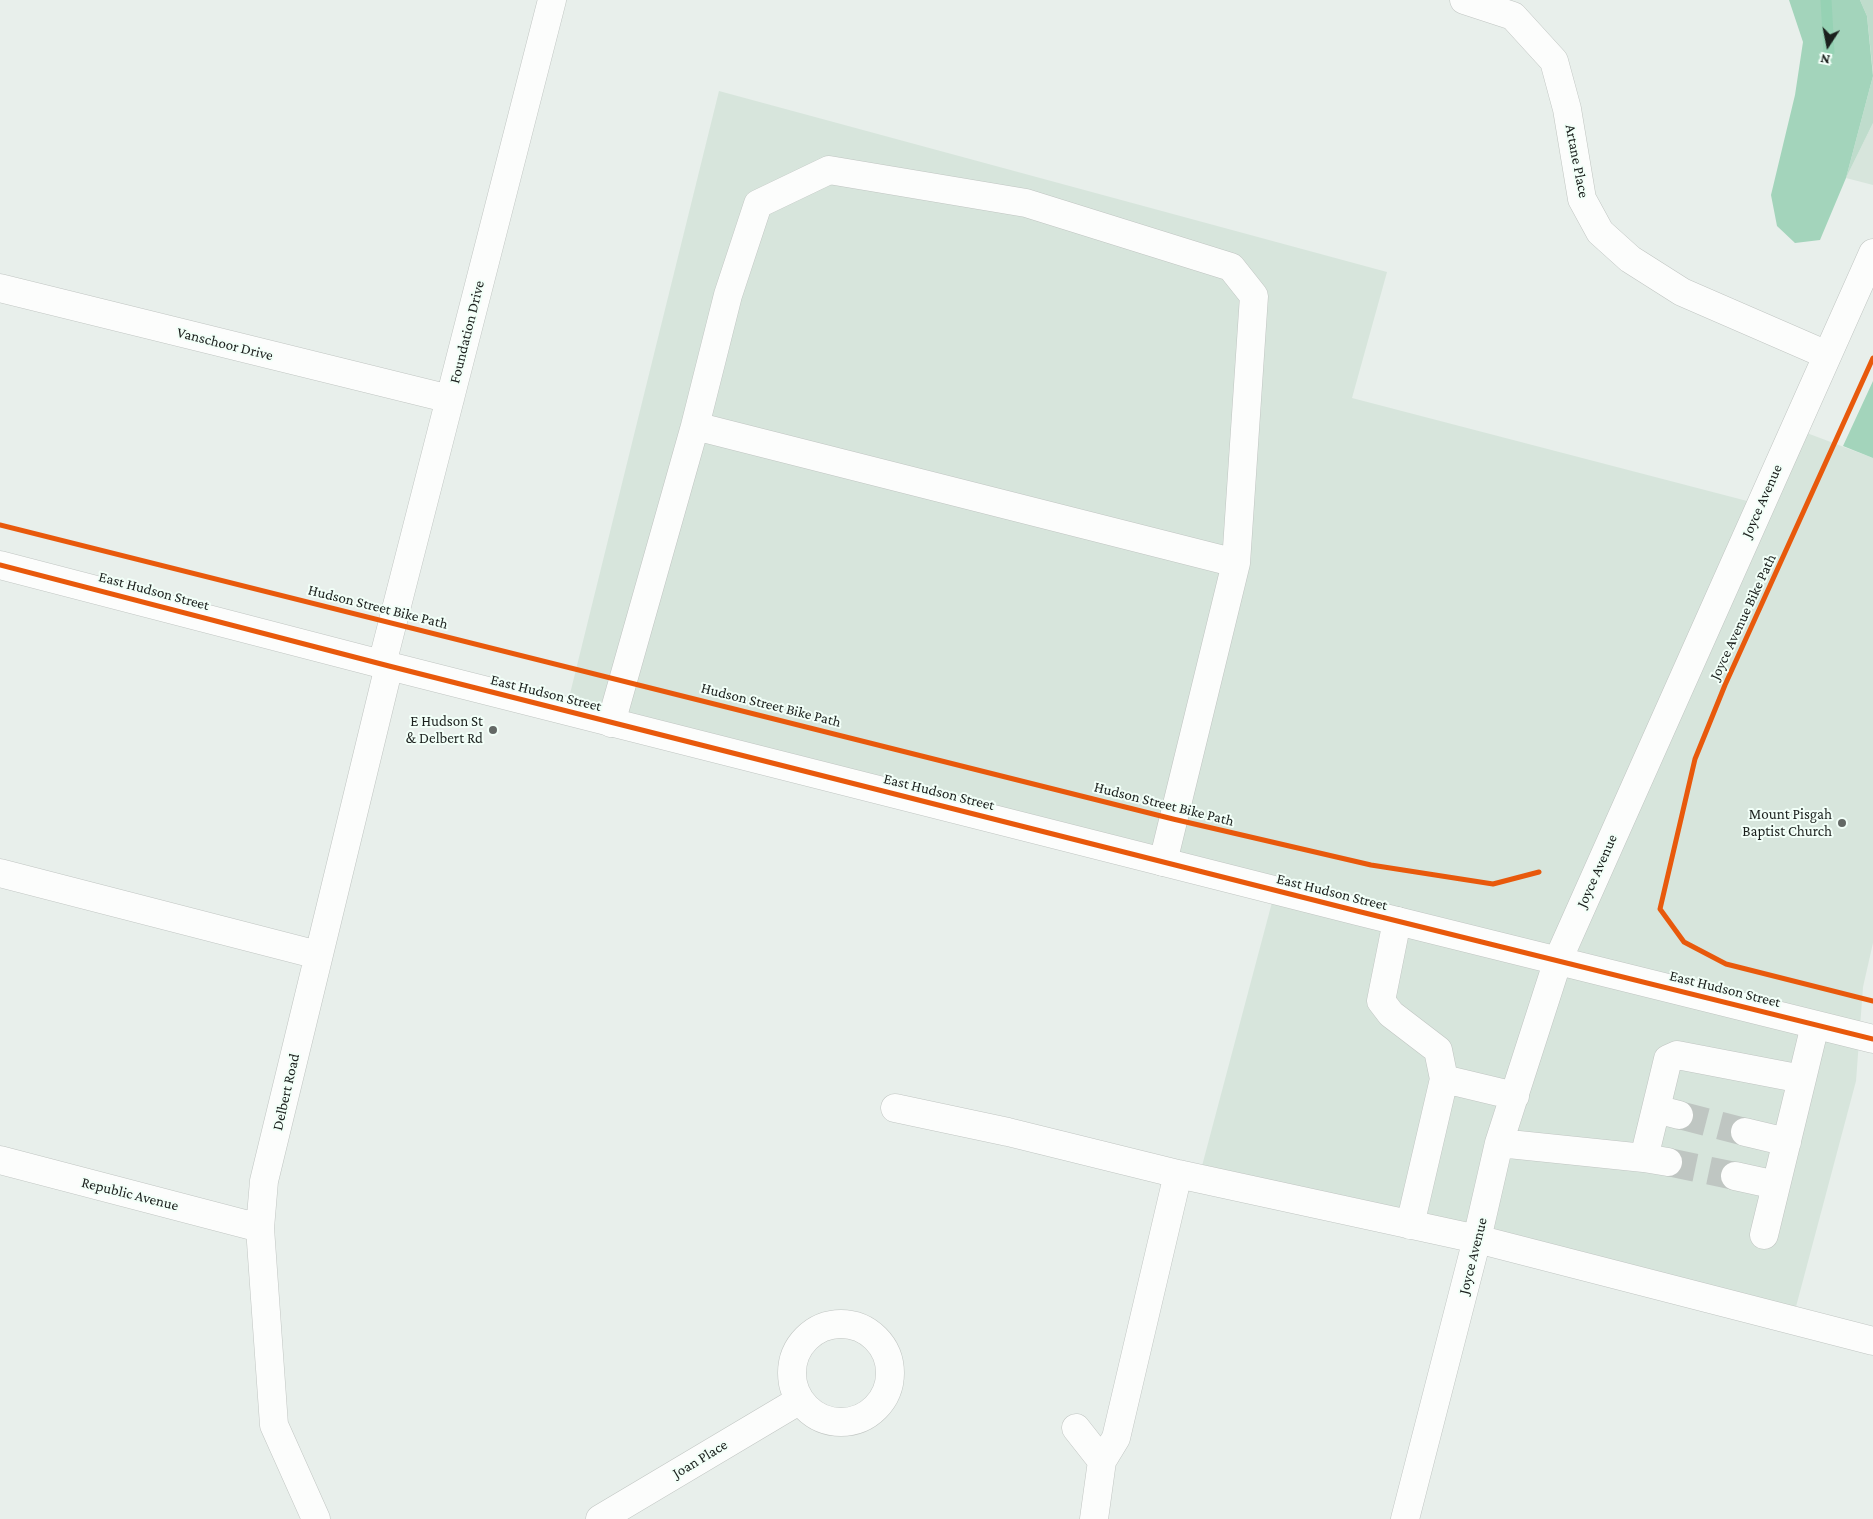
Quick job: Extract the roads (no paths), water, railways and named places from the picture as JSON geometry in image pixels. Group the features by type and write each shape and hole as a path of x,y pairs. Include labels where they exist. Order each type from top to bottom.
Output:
{"street":[{"name":"Foundation Drive","path":"385,665 450,399 552,0"},
{"name":"Artane Place","path":"1464,0 1513,16 1554,61 1567,109 1582,199 1600,232 1630,259 1682,292 1828,355"},
{"path":"611,723 695,426 728,295 758,204 829,170 1026,204 1231,267 1254,296 1236,563 1163,862"},
{"name":"Joyce Avenue","path":"1405,1519 1478,1239 1499,1143 1558,960 1873,253"},
{"name":"Vanschoor Drive","path":"0,288 450,399"},
{"path":"695,426 1236,563"},
{"name":"East Hudson Street","path":"0,565 611,723 1873,1039"},
{"name":"Delbert Road","path":"316,1519 274,1424 260,1228 264,1181 385,665"},
{"path":"0,873 318,955"},
{"path":"1397,921 1381,1000 1391,1014 1438,1050 1444,1079 1410,1225"},
{"path":"1764,1235 1815,1025"},
{"path":"1499,1143 1656,1160 1667,1112 1668,1059 1677,1055 1802,1079"},
{"path":"1444,1079 1515,1096"},
{"path":"895,1108 1008,1132 1178,1174 1478,1239 1873,1341"},
{"path":"1745,1132 1787,1142"},
{"name":"Republic Avenue","path":"0,1160 260,1228"},
{"path":"1094,1519 1102,1460 1116,1438 1178,1174"},
{"path":"1735,1176 1776,1185"},
{"name":"Joan Place","path":"600,1519 800,1400"},
{"path":"1076,1428 1102,1460"}],"waterway":[{"path":"1826,0 1829,52"}],"tunnel":[{"path":"1679,1115 1745,1132"},
{"path":"1668,1162 1735,1176"}],"place":[{"name":"E Hudson St & Delbert Rd","path":"493,730"},
{"name":"Mount Pisgah Baptist Church","path":"1842,823"}]}
